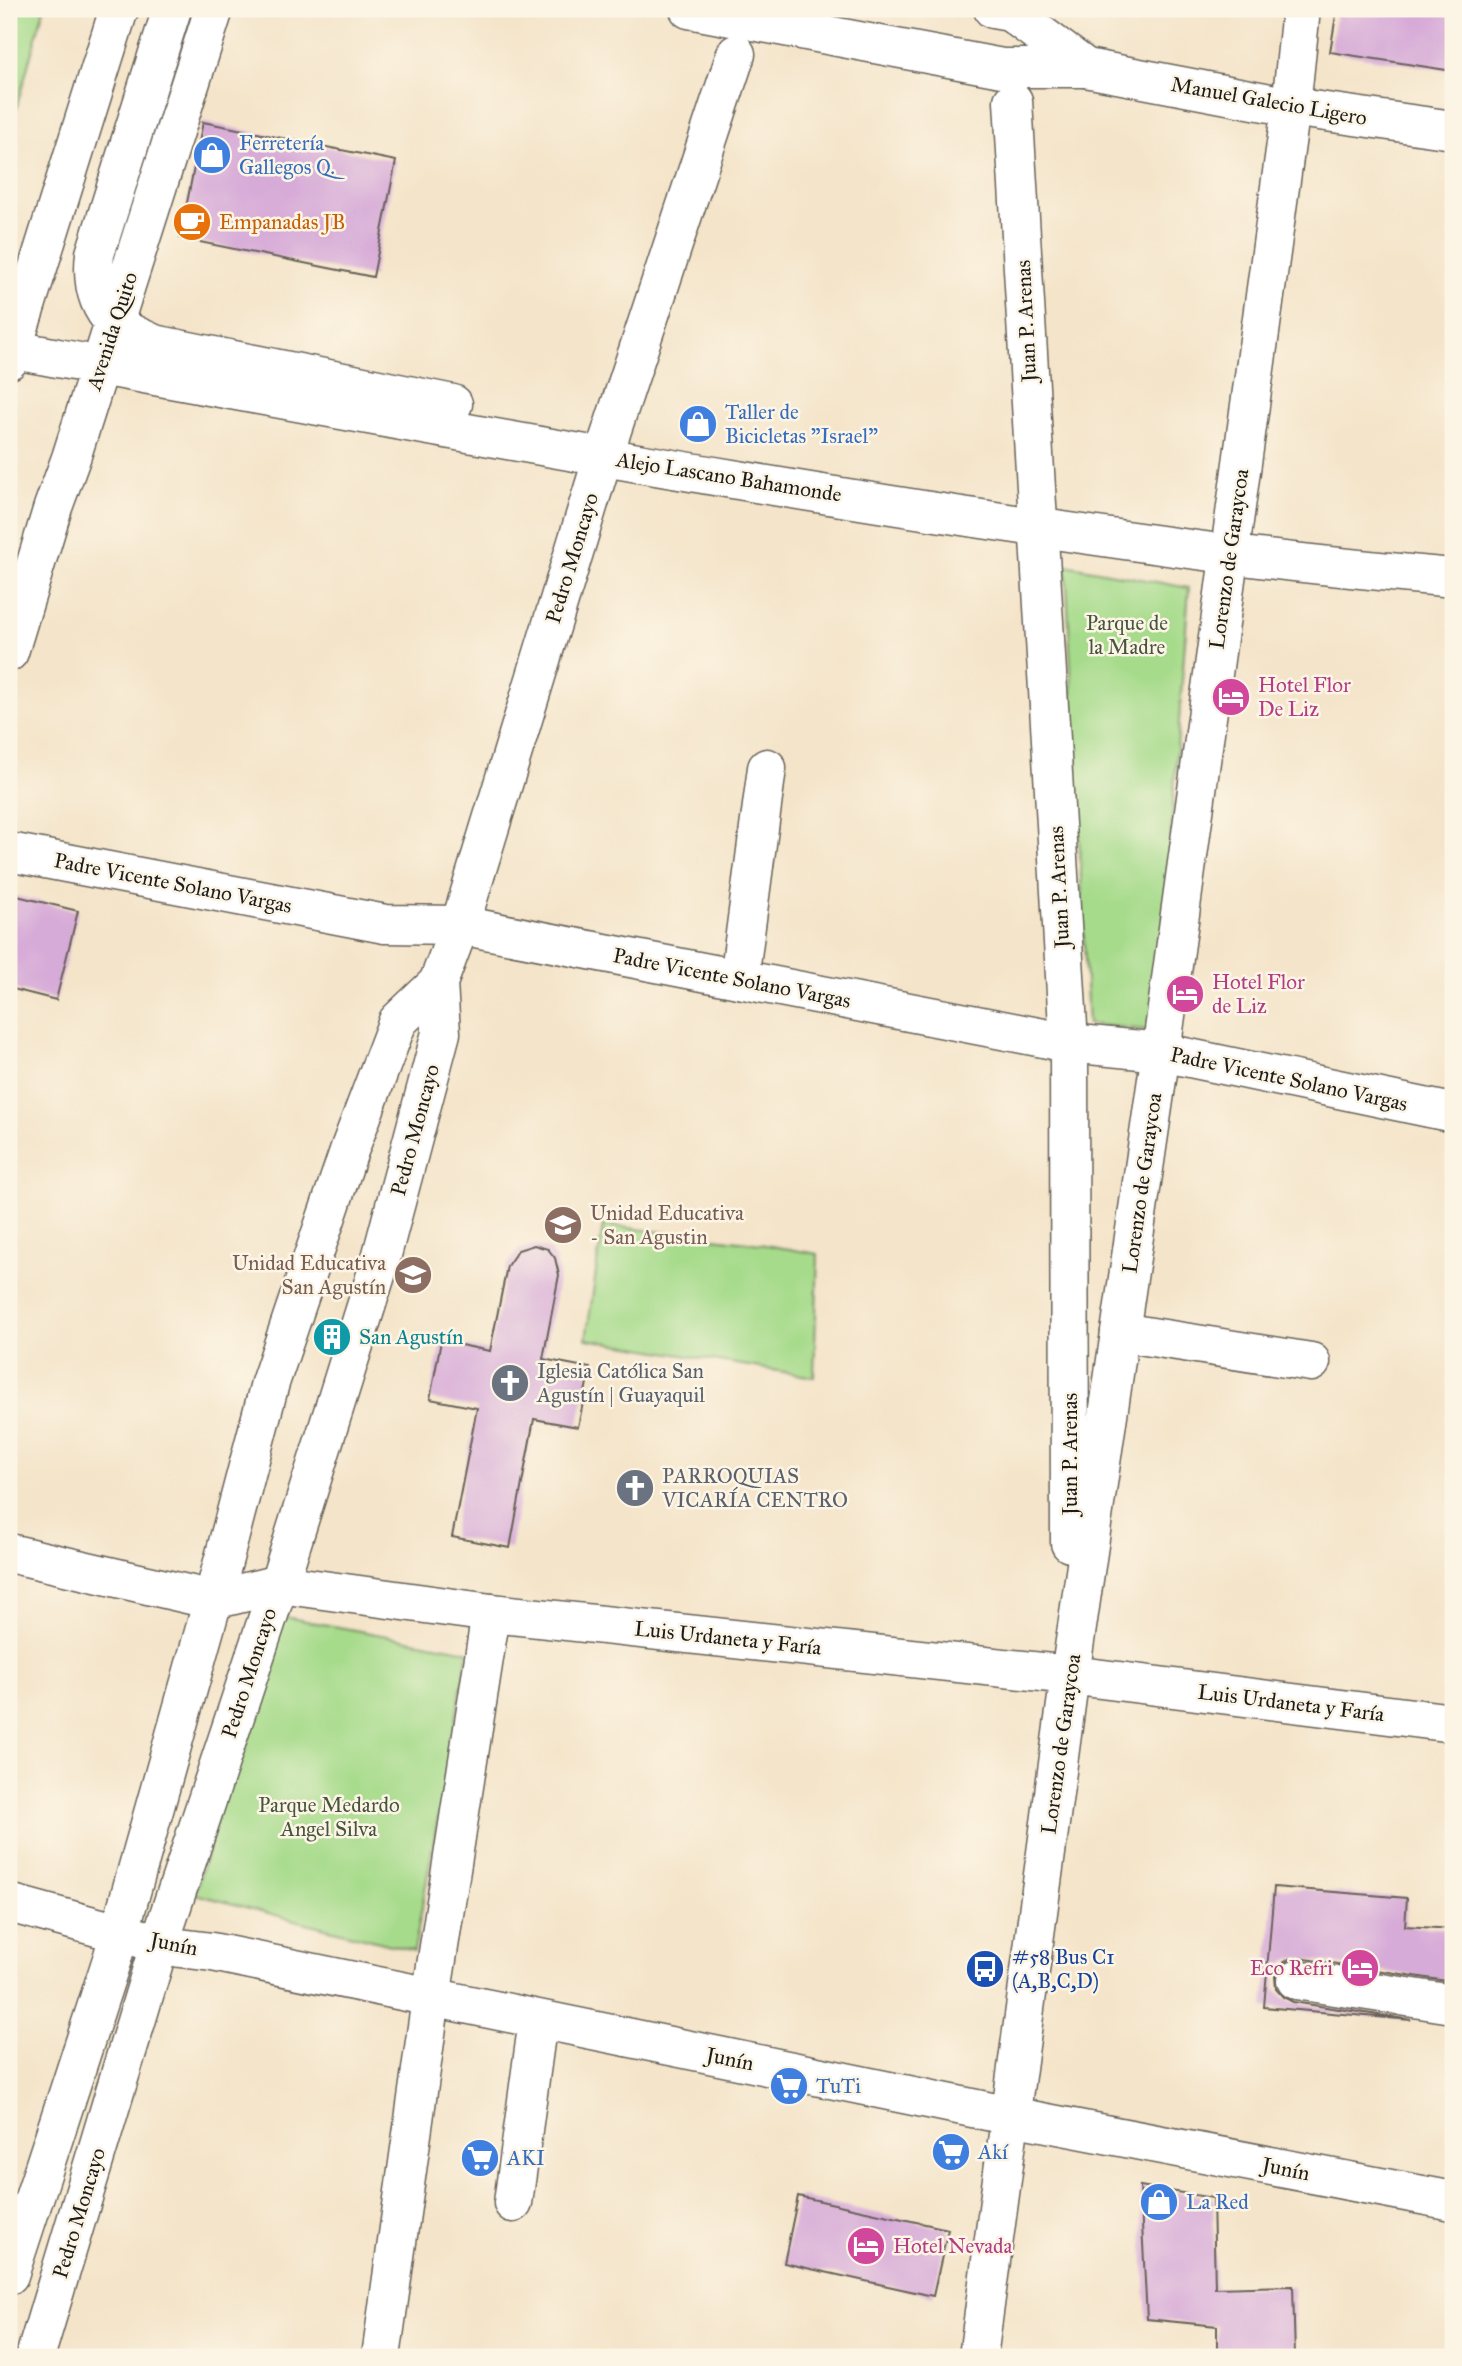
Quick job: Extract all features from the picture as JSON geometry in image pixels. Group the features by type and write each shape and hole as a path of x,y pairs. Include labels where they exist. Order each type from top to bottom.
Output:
{"street":[{"path":"119,9 9,359 541,471 603,457"},
{"path":"172,9 95,254 93,274 98,298 115,323 154,344 565,426 603,457"},
{"name":"Avenida Quito","path":"9,652 52,507 71,458 115,323 214,9"},
{"name":"Manuel Galecio Ligero","path":"690,9 1002,68 1086,68 1291,107 1453,130"},
{"name":"Lorenzo de Garaycoa","path":"978,2357 1070,1675 1230,555 1291,107 1301,9"},
{"name":"Manuel Galecio Ligero","path":"1004,10 1086,68"},
{"name":"Pedro Moncayo","path":"35,2357 160,1942 279,1584 380,1262 441,1033 438,984 460,925 603,457 736,54"},
{"name":"Juan P. Arenas","path":"1013,101 1069,1043 1070,1675"},
{"name":"Alejo Lascano Bahamonde","path":"603,457 1230,555 1453,579"},
{"path":"739,979 767,768"},
{"name":"Padre Vicente Solano Vargas","path":"9,852 385,924 460,925 1069,1043 1161,1052 1453,1113"},
{"name":"Pedro Moncayo","path":"9,2275 119,1933 213,1601 270,1383 350,1148 398,1021 438,984"},
{"path":"1120,1332 1311,1362"},
{"name":"Luis Urdaneta y Faría","path":"9,1553 213,1601 279,1584 491,1613 1070,1675 1453,1723"},
{"path":"381,2357 431,1998 491,1613"},
{"name":"Junín","path":"9,1903 119,1933 431,1998 1011,2116 1453,2201"},
{"path":"1296,1980 1453,2004"},
{"path":"513,2203 538,2020"}],"green space":[{"path":"9,9 44,9 9,134"},
{"name":"Parque de la Madre","path":"1066,565 1189,588 1156,1031 1088,1024"},
{"path":"603,1225 748,1242 818,1254 814,1377 586,1339"},
{"name":"Parque Medardo Angel Silva","path":"274,1615 468,1651 414,1951 195,1894"}],"building":[{"path":"1337,9 1453,9 1453,71 1330,52"},
{"path":"203,122 396,161 373,277 180,238"},
{"path":"9,894 78,911 56,1000 9,988"},
{"name":"Iglesia Católica San Agustín | Guayaquil","path":"534,1245 548,1249 555,1258 559,1275 543,1359 590,1368 578,1427 534,1419 510,1548 452,1537 477,1408 430,1399 441,1341 490,1351 507,1266 518,1250"},
{"name":"Eco Refri","path":"1274,1887 1407,1898 1405,1926 1453,1929 1453,1982 1299,1958 1289,1959 1279,1966 1275,1976 1276,1989 1283,1997 1293,2002 1411,2020 1264,2007"},
{"path":"1140,2186 1213,2198 1215,2288 1293,2286 1295,2357 1217,2357 1217,2326 1147,2319"},
{"name":"Hotel Nevada","path":"798,2196 948,2229 933,2296 784,2263"}],"place":[{"name":"Ferretería Gallegos Q.","path":"212,155"},
{"name":"Empanadas JB","path":"192,222"},
{"name":"Taller de Bicicletas \"Israel\"","path":"698,424"},
{"name":"Hotel Flor De Liz","path":"1231,697"},
{"name":"Hotel Flor de Liz","path":"1185,994"},
{"name":"Unidad Educativa - San Agustin","path":"563,1225"},
{"name":"Unidad Educativa San Agustín","path":"413,1275"},
{"name":"San Agustín","path":"332,1337"},
{"name":"Iglesia Católica San Agustín | Guayaquil","path":"510,1383"},
{"name":"PARROQUIAS VICARÍA CENTRO","path":"635,1488"},
{"name":"Eco Refri","path":"1360,1968"},
{"name":"#58 Bus C1 (A,B,C,D)","path":"985,1969"},
{"name":"TuTi","path":"789,2086"},
{"name":"Akí","path":"951,2152"},
{"name":"AKI","path":"480,2158"},
{"name":"La Red","path":"1159,2202"},
{"name":"Hotel Nevada","path":"866,2246"}]}
